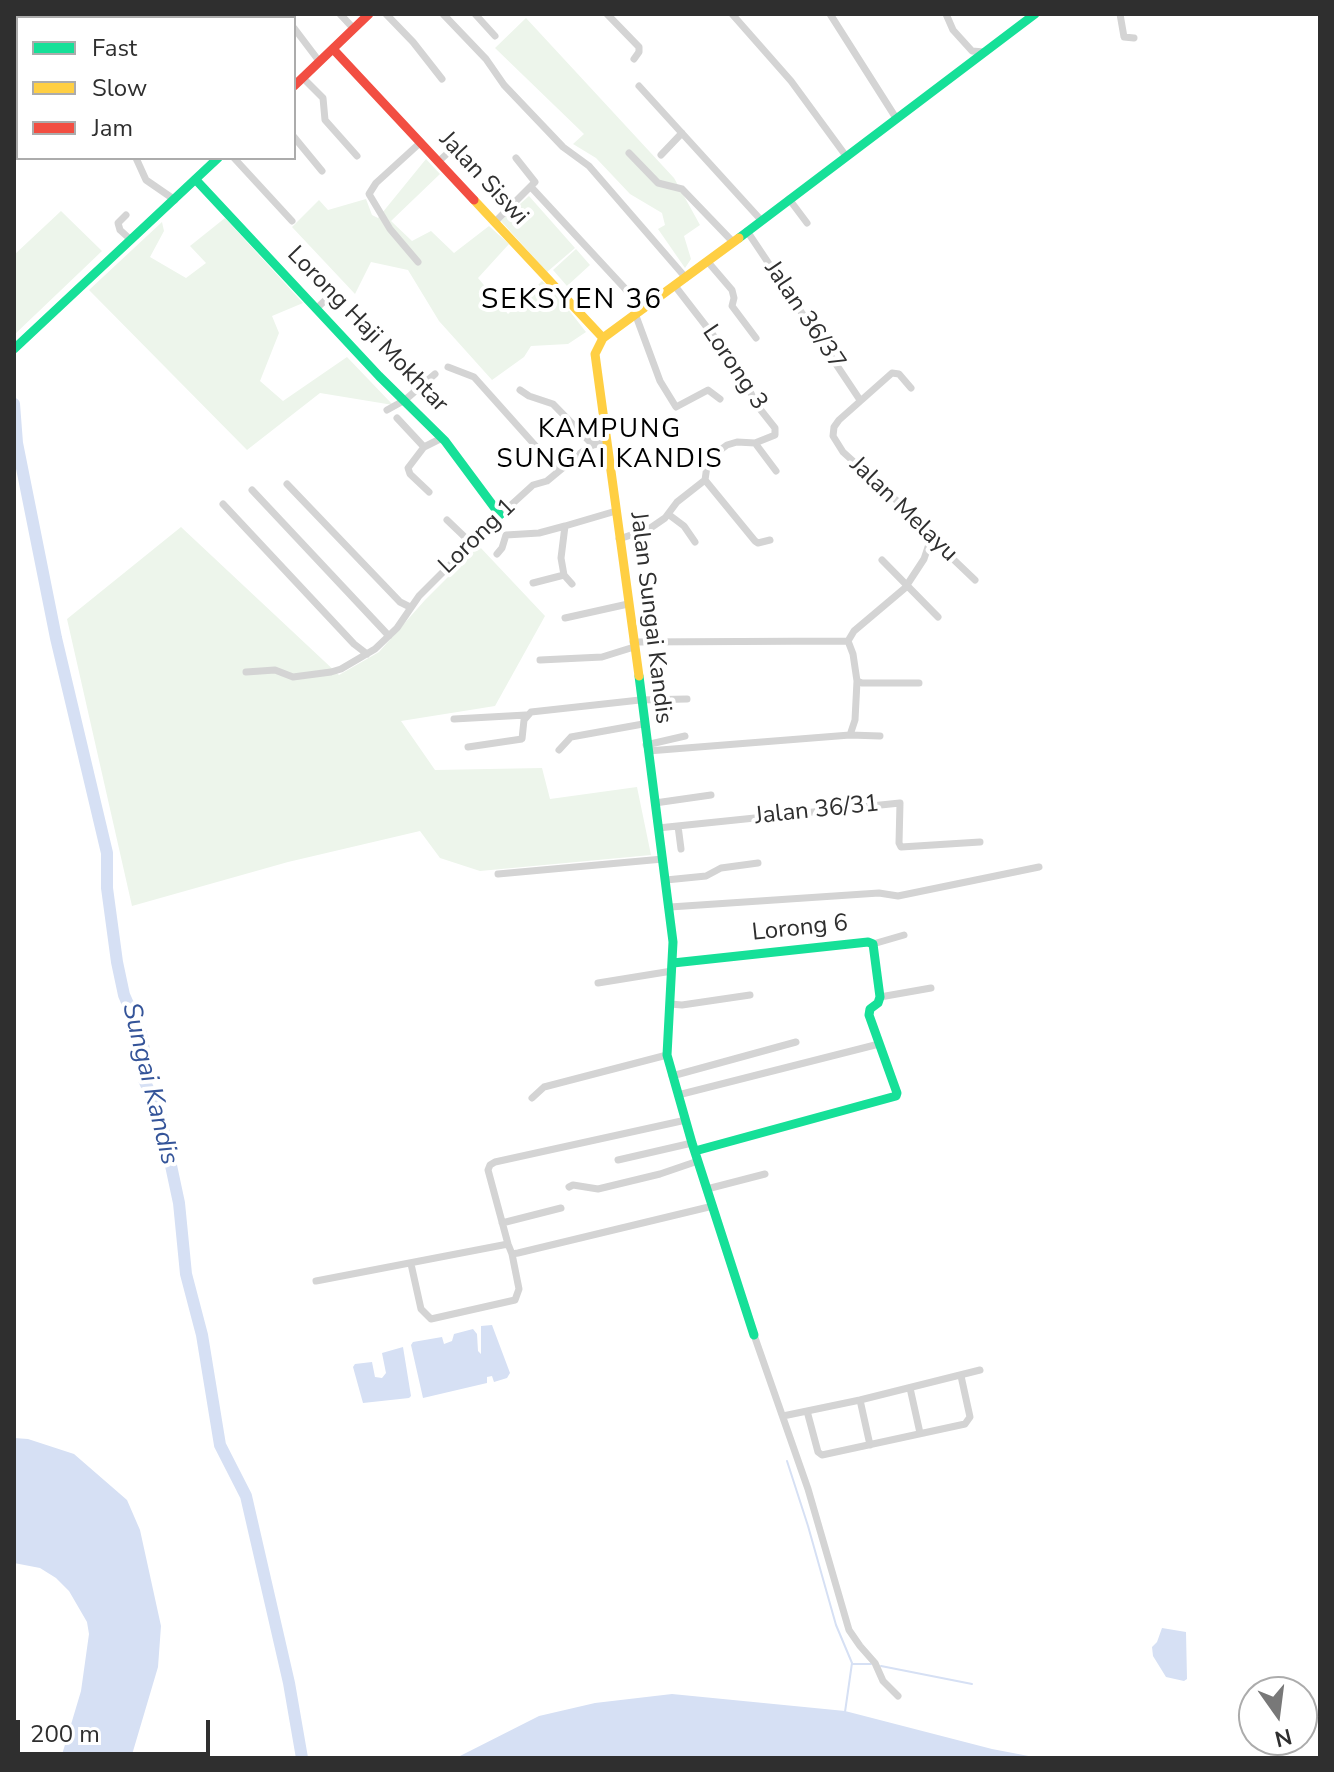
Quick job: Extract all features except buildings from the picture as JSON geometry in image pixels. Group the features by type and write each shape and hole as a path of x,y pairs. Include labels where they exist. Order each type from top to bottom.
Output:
{"street":[{"path":"340,14 354,29"},
{"path":"296,84 369,14"},
{"path":"386,14 442,79"},
{"path":"443,14 563,147 589,166 686,278"},
{"path":"475,14 495,36"},
{"path":"607,14 639,47 634,59"},
{"path":"732,14 791,81 846,156"},
{"path":"830,14 896,118"},
{"path":"946,14 953,30 972,51 984,52"},
{"path":"1120,14 1124,37 1134,38"},
{"path":"603,338 708,262 1028,16"},
{"path":"296,31 319,61"},
{"name":"Jalan Siswi","path":"333,49 603,338"},
{"path":"303,78 323,98 325,120 357,156"},
{"path":"639,86 761,220"},
{"path":"661,155 682,133"},
{"path":"296,139 322,171"},
{"path":"418,262 390,229 369,194 376,183 421,142"},
{"path":"439,161 450,151 468,171"},
{"path":"629,153 658,183 682,189 733,242"},
{"path":"495,222 535,182 516,158"},
{"path":"137,160 146,180 175,200"},
{"path":"14,349 216,160"},
{"path":"236,160 292,221"},
{"name":"Lorong Haji Mokhtar","path":"196,180 442,438 500,515"},
{"path":"531,187 640,312 660,381 676,407 708,390 720,399"},
{"path":"789,199 807,223"},
{"path":"126,215 118,223 120,230 131,240"},
{"name":"Jalan 36/37","path":"747,231 860,400"},
{"path":"708,262 732,290 732,306 756,338"},
{"name":"Lorong 3","path":"619,539 649,529 668,514 677,502 705,480 708,459 718,451 737,442 755,443 775,435 775,428 756,404 740,370 675,286"},
{"path":"317,308 334,292"},
{"name":"Jalan Sungai Kandis","path":"603,338 595,354 670,907 672,967 667,1055 754,1335"},
{"path":"448,367 474,377 558,471"},
{"path":"860,400 896,372 911,388"},
{"path":"387,410 405,400 435,374"},
{"path":"520,390 553,404 593,445"},
{"name":"Jalan Melayu","path":"860,400 834,427 833,436 843,452 917,519 933,543 975,580"},
{"path":"397,418 424,447"},
{"path":"429,492 410,474 408,468 424,447 442,438"},
{"name":"Lorong 1","path":"246,672 275,670 293,677 323,673 341,669 367,654 389,636 403,621 410,607 471,543 533,485 547,481 593,445 607,442"},
{"name":"Lorong 3","path":"755,443 776,471"},
{"path":"705,480 755,541 770,540"},
{"path":"287,484 400,602 410,607"},
{"path":"252,490 389,636"},
{"path":"223,504 354,644 367,654"},
{"path":"497,554 506,535 539,533 616,511"},
{"path":"668,514 684,526 695,542"},
{"path":"447,520 471,543"},
{"path":"565,526 561,558 564,575 572,584"},
{"path":"848,641 854,631 892,602 907,586 933,543"},
{"path":"882,560 938,617"},
{"path":"533,583 564,575"},
{"path":"565,618 628,604"},
{"path":"540,660 602,657 634,645 848,641"},
{"path":"848,641 857,681 855,720 850,735"},
{"path":"857,681 919,683"},
{"path":"454,719 526,715 560,708 640,700 687,699"},
{"path":"468,747 522,739 526,715"},
{"path":"559,750 571,737 643,724"},
{"path":"647,748 850,735 880,736"},
{"path":"647,748 685,736"},
{"path":"655,803 711,795"},
{"name":"Jalan 36/31","path":"658,828 900,803 901,847 980,842"},
{"path":"678,826 681,849"},
{"path":"498,874 663,859"},
{"path":"666,880 706,876 721,868 758,863"},
{"path":"670,907 879,893 898,896 1039,867"},
{"path":"873,944 904,935"},
{"name":"Lorong 6","path":"672,967 868,942 873,944 880,997 869,1015 879,1044"},
{"path":"598,983 672,967"},
{"path":"880,997 931,988"},
{"path":"670,1004 750,995"},
{"path":"672,1076 796,1042"},
{"path":"618,1160 695,1152 896,1096 896,1086 879,1044 678,1095"},
{"path":"532,1098 544,1087 667,1055"},
{"path":"411,1264 421,1309 431,1319 515,1300 519,1289 512,1254 488,1170 495,1162 686,1120"},
{"path":"569,1187 598,1189 660,1174 695,1152"},
{"path":"707,1189 765,1174"},
{"path":"512,1254 713,1206"},
{"path":"502,1223 561,1208"},
{"path":"316,1281 508,1244"},
{"path":"754,1335 783,1416 849,1630 898,1696"},
{"path":"783,1416 980,1370"},
{"path":"807,1411 820,1454 870,1445 969,1421 961,1376"},
{"path":"910,1388 920,1433"},
{"path":"860,1400 870,1445"}],"shaded area":[{"path":"526,18 674,178 700,225 684,236 691,259 685,268 658,229 665,225 662,213 630,194 596,158 573,144 584,134 495,48"},
{"path":"426,159 440,174 391,221 412,241 431,231 454,253 489,226 509,244 478,278 508,314 542,281 586,332 568,344 531,346 524,357 492,380 439,321 408,270 371,262 355,294 292,227 319,200 328,210 366,199 372,215 378,218"},
{"path":"529,196 575,248 547,272 501,221"},
{"path":"61,211 102,251 14,335 14,255"},
{"path":"225,218 303,303 272,316 279,333 260,381 283,401 347,357 393,405 320,393 247,450 89,290 162,222 164,231 150,257 186,278 206,263 190,246"},
{"path":"576,249 590,265 567,286 553,270"},
{"path":"181,527 339,675 379,652 479,546 545,616 495,706 401,721 435,770 542,768 550,799 637,787 651,855 480,871 440,858 420,831 288,862 132,906 67,619"}],"water":[{"path":"492,1325 510,1373 507,1378 494,1382 492,1376 487,1377 487,1383 423,1398 411,1345 413,1342 442,1337 444,1344 452,1341 454,1334 473,1329 481,1354 481,1326"},
{"path":"403,1347 411,1396 363,1403 353,1367 355,1364 372,1362 375,1377 382,1378 386,1373 382,1353"},
{"path":"14,1438 28,1439 74,1454 127,1500 140,1530 161,1626 158,1667 131,1758 61,1758 81,1691 89,1634 87,1622 69,1591 56,1578 40,1568 14,1563"},
{"path":"1162,1628 1186,1632 1187,1679 1184,1681 1166,1677 1153,1656 1152,1647"},
{"path":"672,1694 845,1711 1039,1758 456,1758 539,1716 595,1703"}],"waterway":[{"name":"Sungai Kandis","path":"14,404 17,443 56,638 107,853 107,888 124,995 141,1034 145,1055 144,1080 160,1114 179,1203 186,1274 202,1335 220,1445 246,1496 289,1683 302,1758"},
{"path":"787,1461 836,1625 852,1663 845,1712"},
{"path":"853,1664 871,1664"},
{"path":"881,1666 972,1684"}],"traffic: fast":[{"path":"739,238 1035,14"},
{"path":"14,349 216,160"},
{"path":"196,180 379,376 445,441 500,515"},
{"path":"639,676 673,942 667,1055 754,1335"},
{"path":"673,963 868,942 873,944 880,997 869,1015 897,1093 896,1096 695,1151"}],"traffic: slow":[{"path":"474,200 603,338"},
{"path":"639,676 595,354 603,338 739,238"}],"traffic: jam":[{"path":"296,84 369,14"},
{"path":"333,49 474,200"}],"district":[{"name":"SEKSYEN 36","path":"572,301"},
{"name":"KAMPUNG SUNGAI KANDIS","path":"610,446"}]}
